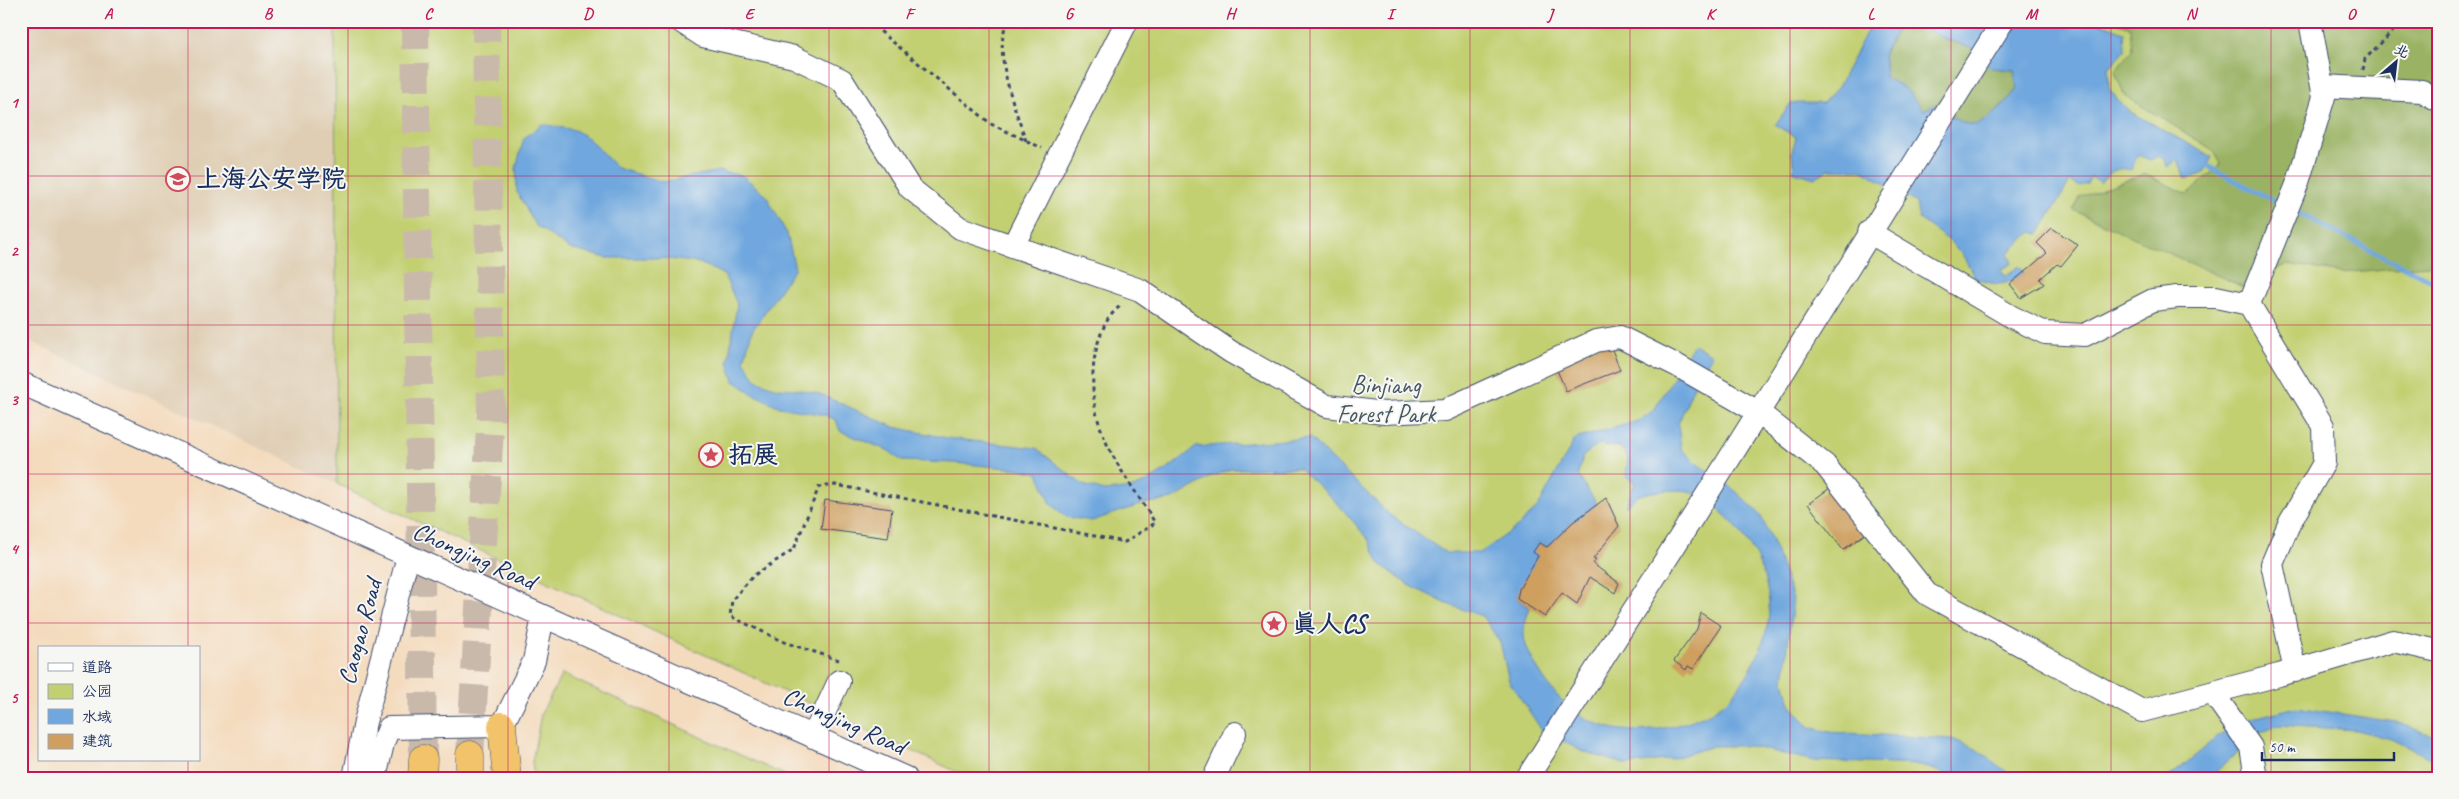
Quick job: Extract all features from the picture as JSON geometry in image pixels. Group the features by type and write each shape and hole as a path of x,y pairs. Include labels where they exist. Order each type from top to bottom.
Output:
{"highway":[{"path":"502,726 506,778"}],"street":[{"path":"680,21 703,36 794,58 842,80 910,188 960,228 1136,289 1231,352 1327,406 1384,413 1445,410 1596,341 1620,337 1702,379 1758,412 1825,465 1927,594 2142,711 2295,671 2393,641 2438,652"},
{"path":"1013,246 1127,21"},
{"path":"1527,778 2003,21"},
{"path":"2249,304 2281,230 2324,97 2310,21"},
{"path":"2322,86 2422,91 2438,100"},
{"path":"1869,232 2012,317 2045,332 2085,335 2136,308 2161,299 2216,297 2249,304 2324,426 2324,463 2289,524 2272,564 2295,671"},
{"name":"Chongjing Road","path":"21,382 906,778"},
{"name":"Caogao Road","path":"354,778 365,722 408,556"},
{"path":"502,726 534,661 543,617"},
{"path":"813,737 843,672"},
{"path":"2214,693 2251,747 2256,778"},
{"name":"Caogao Road","path":"365,722 389,728 502,726"},
{"path":"375,778 383,742 389,728"},
{"path":"1214,778 1235,733"}],"path":[{"path":"868,21 991,124 1059,155"},
{"path":"1008,21 1002,31 1003,57 1014,106 1026,141"},
{"path":"2361,88 2365,58 2394,31 2391,21"},
{"path":"843,672 730,616 732,600 753,576 794,549 819,487 836,486 1125,542 1155,524 1119,465 1100,426 1092,382 1097,346 1107,320 1136,289"}],"shaded area":[{"name":"上海公安学院","path":"21,21 335,21 337,484 21,337"}],"green space":[{"name":"Binjiang Forest Park","path":"335,21 2438,21 2438,778 970,778 337,484"},
{"path":"1905,21 1912,21 1945,39 1970,47 1991,68 2014,70 2017,89 2002,107 1978,125 1962,123 1934,105 1923,110 1907,90 1884,77 1884,53 1899,26"},
{"path":"2115,21 2438,21 2438,264 2342,273 2287,264 2243,287 2073,210 2080,197 2144,174 2188,194 2221,164 2213,150 2124,95 2115,71 2132,51 2130,27"},
{"path":"562,674 791,778 534,778 532,762 541,714"}],"water":[{"path":"1872,21 1905,21 1899,26 1884,52 1885,77 1907,90 1923,110 1934,105 1962,123 1978,125 2002,107 2017,89 2014,70 1991,68 1970,47 1945,39 1912,21 2096,21 2124,32 2125,50 2108,69 2109,89 2127,110 2212,157 2203,174 2185,179 2178,160 2167,167 2165,159 2158,156 2150,160 2138,155 2131,170 2117,169 2100,183 2091,177 2087,184 2078,186 2070,181 2039,234 2032,232 2008,253 2012,263 2001,270 2005,276 2019,266 2024,272 2011,281 2001,284 1976,279 1962,254 1947,239 1919,219 1916,203 1863,170 1829,169 1815,178 1794,172 1792,152 1796,137 1775,125 1791,103 1823,103 1838,87"},
{"path":"542,124 575,130 588,138 617,168 663,182 719,171 743,176 766,195 787,234 795,268 752,331 744,360 756,380 777,388 796,389 820,394 894,427 947,438 1036,448 1083,485 1105,491 1133,488 1143,484 1168,469 1196,447 1310,438 1390,515 1446,553 1480,553 1517,527 1538,507 1575,439 1638,421 1654,410 1694,344 1712,355 1693,388 1678,424 1681,449 1700,466 1730,486 1760,514 1776,550 1793,599 1784,681 1792,707 1810,727 1829,732 1952,739 1976,749 2015,778 1957,778 1920,765 1814,761 1749,746 1713,746 1671,759 1627,765 1581,751 1541,729 1509,681 1500,642 1482,616 1447,604 1407,584 1379,563 1368,539 1339,505 1299,468 1231,469 1211,477 1173,499 1143,504 1092,521 1066,517 1051,504 1038,473 1020,469 954,463 902,461 889,451 840,431 836,420 825,415 780,407 753,394 734,381 728,362 737,304 724,275 700,263 661,258 607,258 570,249 535,225 517,192 516,168 524,138","holes":["1599,444 1620,447 1628,457 1626,475 1635,483 1625,507 1638,496 1650,492 1689,491 1705,500 1718,509 1741,533 1758,562 1768,594 1769,610 1766,633 1758,656 1739,686 1722,705 1710,712 1684,723 1661,729 1620,730 1601,725 1583,717 1567,705 1552,690 1530,654 1524,633 1530,608 1517,599 1538,556 1534,552 1539,543 1547,547 1573,522 1597,504 1578,475 1583,456"]},
{"path":"2296,707 2402,723 2438,738 2438,762 2391,739 2356,730 2279,725 2258,734 2209,778 2164,778 2173,774 2218,737 2245,720"}],"building":[{"path":"2052,228 2078,245 2061,266 2057,264 2040,279 2044,284 2021,298 2010,284 2047,253 2037,243"},
{"path":"1609,342 1620,370 1566,391 1554,363"},
{"path":"1834,485 1869,531 1843,550 1808,504"},
{"path":"1606,498 1619,526 1593,559 1596,560 1593,564 1619,583 1615,593 1590,577 1577,604 1562,593 1545,617 1517,599 1519,589 1538,556 1533,552 1539,543 1547,547 1573,522"},
{"path":"825,500 892,509 888,538 821,529"},
{"path":"1701,613 1721,626 1693,669 1688,666 1686,670 1674,661 1697,629"},
{"path":"1468,771 1479,778 1464,778"}],"waterway":[{"path":"2207,166 2282,205"},
{"path":"2292,210 2438,284"}],"tunnel":[{"path":"415,21 423,759"},
{"path":"470,755 491,412 486,21"}],"place":[{"name":"上海公安学院","path":"178,179"},
{"name":"拓展","path":"711,455"},
{"name":"真人CS","path":"1274,624"}]}
